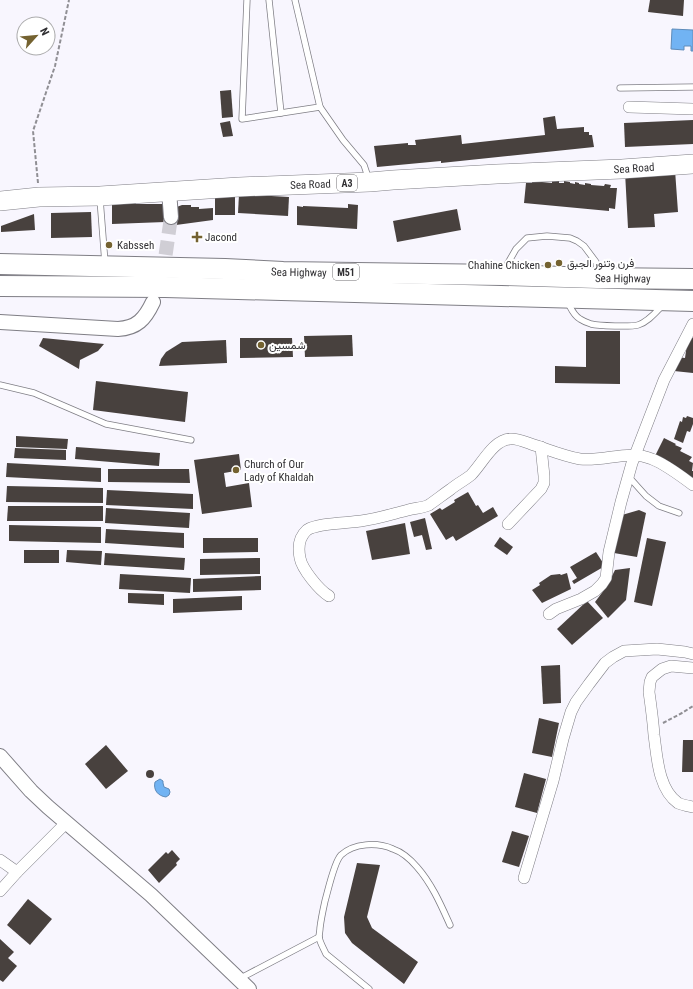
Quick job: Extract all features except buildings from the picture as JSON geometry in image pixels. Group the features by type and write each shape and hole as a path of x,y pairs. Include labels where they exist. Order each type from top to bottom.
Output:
{"highway":[{"name":"Sea Road","path":"0,200 39,197 100,196 239,187 370,182 466,175 622,169 693,164"},
{"name":"Sea Highway","path":"0,264 225,269 283,272 693,279"},
{"name":"Sea Highway","path":"0,286 165,287 693,301"}],"street":[{"path":"629,107 693,109"},
{"path":"169,191 171,217"},
{"path":"0,322 124,329 136,324 146,316 153,302"},
{"path":"549,614 556,609 581,599 595,591 606,578 609,552 635,454 664,380 693,324"},
{"path":"329,596 322,592 301,562 299,546 303,534 307,530 316,526 362,521 427,505 470,476 484,457 501,442 510,439 523,441 580,459 597,459 635,454 652,458 693,485"},
{"path":"508,524 541,489 544,483 541,447"},
{"path":"524,878 553,781 571,712 576,702 589,684 605,663 613,656 624,651 657,649 693,654"},
{"path":"693,668 680,666 662,668 652,677 649,692 658,766 662,780 678,803 693,807"},
{"path":"0,756 31,791 66,823 151,895 244,984"},
{"path":"0,891 66,823"},
{"path":"0,860 17,872"}],"lane":[{"path":"247,0 242,119 320,107"},
{"path":"269,0 281,113"},
{"path":"295,0 320,107 343,140 364,165 370,182"},
{"path":"620,88 693,87"},
{"path":"100,196 105,267"},
{"path":"502,275 516,249 527,238 547,236 570,238 584,246 596,262 597,278"},
{"path":"566,297 573,312 580,320 592,324 618,326 638,325 654,314 667,300"},
{"path":"0,385 34,393 106,424 191,440"},
{"path":"628,476 646,496 659,506 679,513"},
{"path":"370,989 326,954 319,937 322,914 329,884 338,861 348,850 358,846 374,844 393,849 403,855 416,866 426,878 436,893 450,925"},
{"path":"244,984 319,937"}],"path":[{"path":"39,197 33,131 55,66 69,0"},
{"path":"654,727 693,706"}],"water":[{"path":"672,29 693,30 693,51 691,51 691,46 684,46 684,50 671,49"},
{"path":"160,779 163,781 164,787 169,789 170,792 166,797 155,790 155,782"}],"tunnel":[{"path":"160,275 165,259 171,217"}],"place":[{"name":"Jacond","path":"197,237"},
{"name":"Kabsseh","path":"109,245"},
{"name":"فرن وتنور الجبق","path":"559,263"},
{"name":"Chahine Chicken","path":"548,265"},
{"name":"شمسين","path":"261,345"},
{"name":"Church of Our Lady of Khaldah","path":"236,470"}]}
